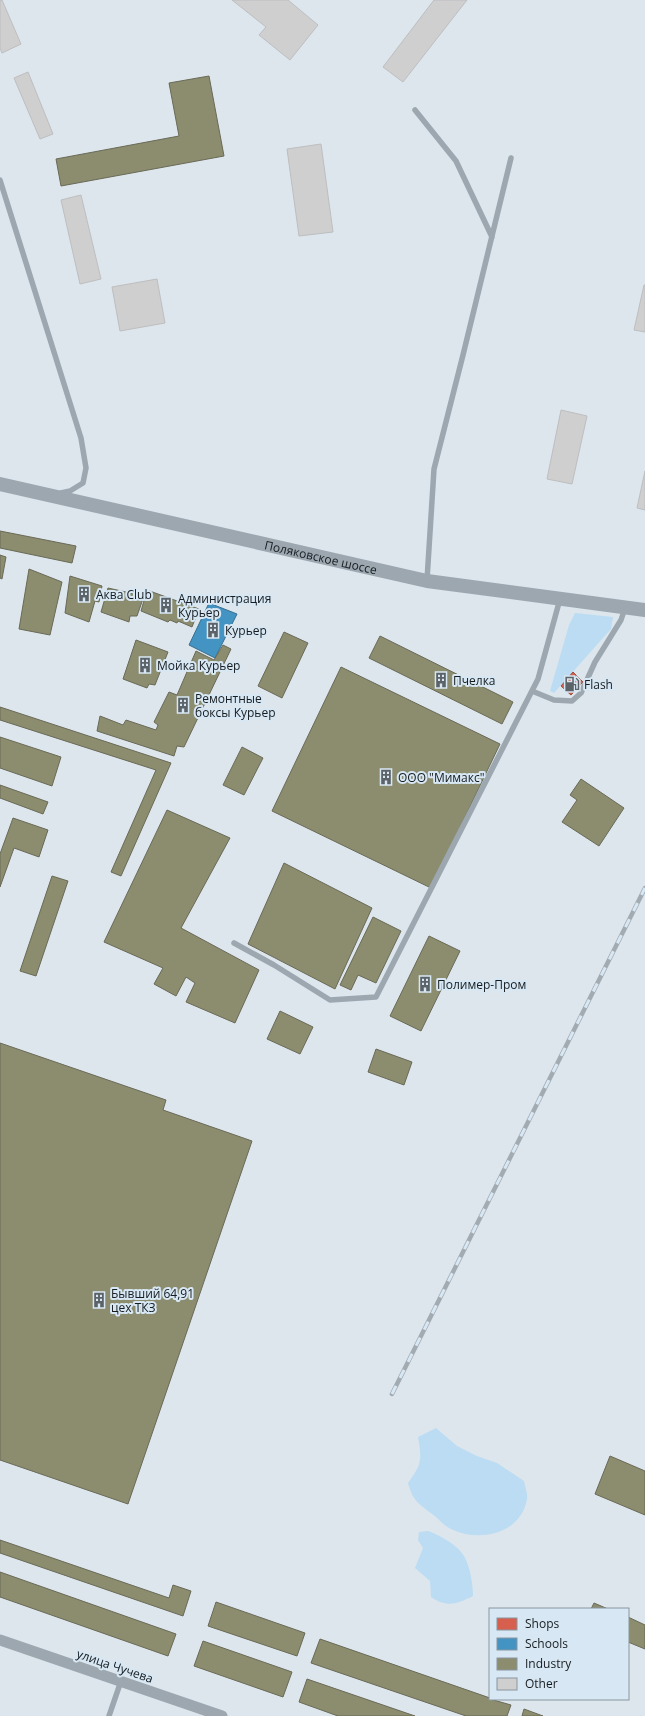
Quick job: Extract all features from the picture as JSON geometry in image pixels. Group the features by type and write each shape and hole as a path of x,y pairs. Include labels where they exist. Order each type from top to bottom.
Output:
{"street":[{"name":"Поляковское шоссе","path":"0,484 427,580 645,610"},
{"name":"улица Чучева","path":"0,1640 222,1716"}],"lane":[{"path":"415,110 456,161 492,238"},
{"path":"427,580 434,469 511,158"},
{"path":"0,180 81,438 86,468 83,483 70,491 51,496"},
{"path":"234,943 274,964 330,1000 376,997 532,691 538,678 560,599"},
{"path":"532,691 554,700 572,700 581,693 595,662 621,620 626,607"},
{"path":"109,1716 121,1682"}],"shaded area":[{"path":"575,613 613,617 611,629 554,693 550,691 569,625"},
{"path":"436,1428 457,1446 477,1456 497,1463 524,1481 527,1499 523,1511 517,1520 508,1528 486,1535 462,1533 446,1526 414,1498 408,1483 420,1462 418,1437"},
{"path":"428,1531 453,1544 464,1556 471,1576 473,1596 452,1604 442,1603 431,1597 430,1581 415,1568 423,1548 418,1540 419,1532"}],"building: Shops":[{"name":"Flash","path":"573,672 583,682 571,695 561,686"}],"building: Schools":[{"name":"Курьер","path":"209,603 237,614 215,658 189,645"}],"building: Industry":[{"path":"209,76 224,156 61,186 56,159 179,136 169,83"},
{"path":"0,531 76,546 72,563 0,548"},
{"path":"0,555 6,557 2,579 0,578"},
{"path":"29,569 62,582 50,635 19,629"},
{"name":"Аква Club","path":"70,576 102,586 99,602 95,601 89,622 65,613"},
{"path":"108,588 144,596 137,616 130,616 129,622 101,612"},
{"name":"Администрация Курьер","path":"147,590 199,609 192,627 178,621 177,623 170,620 168,622 141,611"},
{"path":"284,632 308,643 282,698 258,686"},
{"name":"Пчелка","path":"380,636 513,702 502,724 369,658"},
{"name":"Мойка Курьер","path":"136,640 168,652 155,685 149,684 147,688 123,679"},
{"name":"Ремонтные боксы Курьер","path":"223,645 231,649 184,747 177,746 174,756 97,731 100,716 123,725 126,720 156,730 158,725 154,722 169,692 177,695 196,651 214,660"},
{"name":"ООО \"Мимакс\"","path":"341,667 500,744 431,888 272,811"},
{"path":"0,707 171,763 121,876 111,872 156,770 0,720"},
{"path":"0,737 61,757 52,786 0,768"},
{"path":"242,747 263,758 244,795 223,785"},
{"path":"581,779 624,808 599,846 562,822 577,800 570,795"},
{"path":"0,785 48,802 43,814 0,798"},
{"path":"167,810 230,838 181,928 259,970 235,1023 186,1002 195,983 186,977 176,996 154,984 163,968 104,942"},
{"path":"13,818 48,830 39,857 14,848 0,887 0,854"},
{"path":"284,863 372,908 335,989 248,944"},
{"path":"52,876 68,881 36,976 20,971"},
{"path":"373,917 401,931 376,983 358,975 351,990 340,985"},
{"name":"Полимер-Пром","path":"429,936 460,951 421,1031 390,1016"},
{"path":"280,1011 313,1027 300,1054 267,1039"},
{"name":"Бывший 64,91 цех ТКЗ","path":"0,1043 166,1100 163,1110 252,1141 128,1504 0,1460"},
{"path":"376,1049 412,1062 404,1085 368,1072"},
{"path":"610,1456 645,1471 645,1515 595,1494"},
{"path":"0,1540 169,1598 173,1585 191,1591 183,1616 0,1553"},
{"path":"0,1572 176,1634 168,1656 0,1597"},
{"path":"216,1602 305,1633 297,1656 208,1626"},
{"path":"594,1603 606,1608 592,1608"},
{"path":"629,1617 645,1625 645,1649 629,1642"},
{"path":"320,1639 489,1698 489,1700 511,1705 507,1716 466,1716 311,1663"},
{"path":"203,1641 292,1672 283,1697 194,1666"},
{"path":"307,1679 415,1716 338,1716 299,1702"},
{"path":"524,1709 543,1716 522,1716"}],"building: Other":[{"path":"0,0 2,0 21,44 2,53 0,48"},
{"path":"232,0 288,0 318,25 290,60 259,35 266,27"},
{"path":"434,0 467,0 403,82 383,67"},
{"path":"28,72 53,134 40,139 14,78"},
{"path":"321,144 333,232 299,236 287,149"},
{"path":"81,195 101,279 80,284 61,200"},
{"path":"157,279 165,323 120,331 112,287"},
{"path":"645,285 645,332 634,330"},
{"path":"561,410 587,416 572,484 547,479"},
{"path":"645,471 645,510 637,508"}],"railway":[{"path":"392,1394 645,888"}],"place":[{"name":"Аква Club","path":"84,594"},
{"name":"Администрация Курьер","path":"166,605"},
{"name":"Курьер","path":"213,630"},
{"name":"Мойка Курьер","path":"145,665"},
{"name":"Пчелка","path":"441,680"},
{"name":"Flash","path":"572,684"},
{"name":"Ремонтные боксы Курьер","path":"183,705"},
{"name":"ООО \"Мимакс\"","path":"386,777"},
{"name":"Полимер-Пром","path":"425,984"},
{"name":"Бывший 64,91 цех ТКЗ","path":"99,1300"}]}
